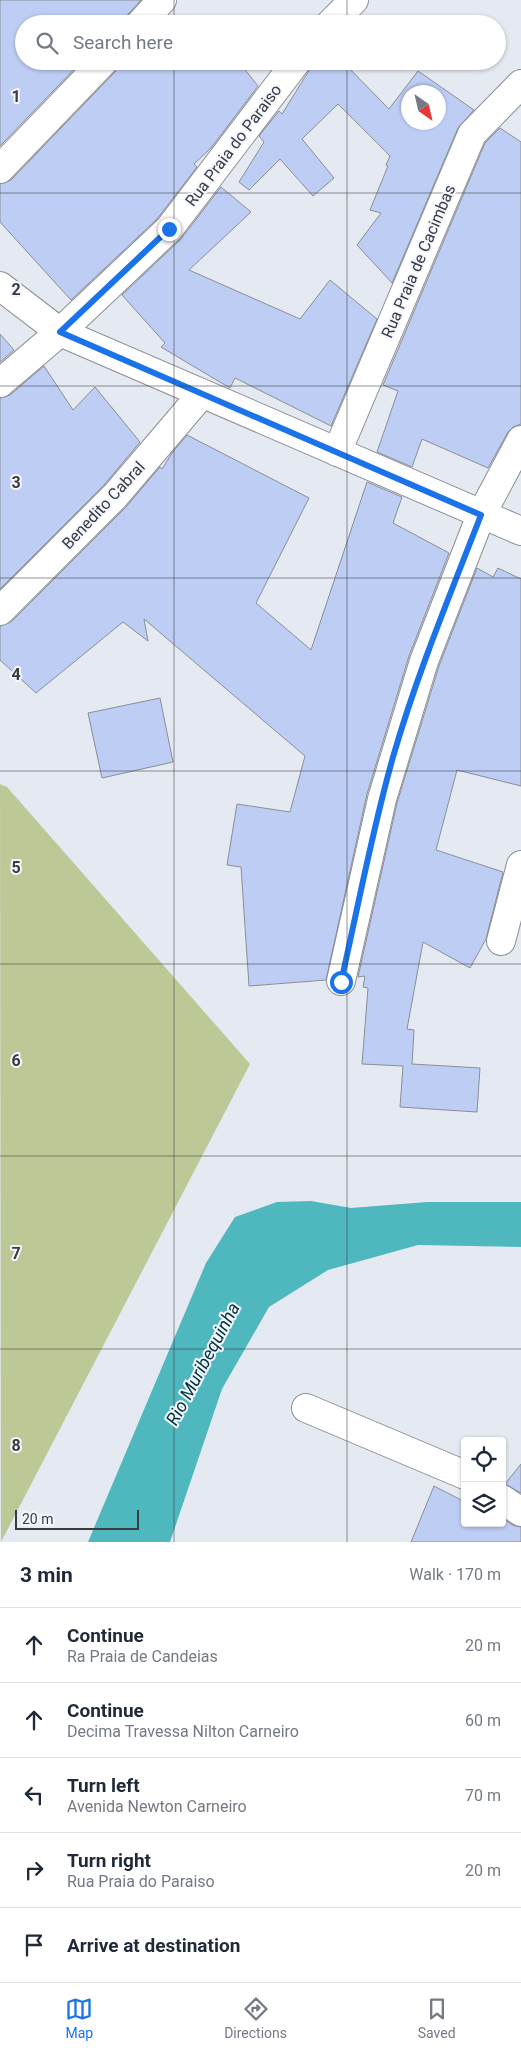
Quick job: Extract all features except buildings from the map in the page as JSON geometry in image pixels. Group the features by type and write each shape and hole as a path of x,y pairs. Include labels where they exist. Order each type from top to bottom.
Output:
{"street":[{"path":"148,15 162,0"},
{"path":"339,15 354,0"},
{"path":"0,169 95,70"},
{"name":"Rua Praia do Paraiso","path":"0,383 60,332 169,229 290,70"},
{"name":"Rua Praia de Cacimbas","path":"337,452 472,134 521,84"},
{"path":"0,286 60,332 200,395 521,531"},
{"name":"Benedito Cabral","path":"0,611 115,496 200,395"},
{"path":"341,982 394,755 424,660 481,515 521,440"},
{"path":"501,941 521,865"},
{"path":"306,1408 461,1473"},
{"path":"506,1502 521,1512"}],"green space":[{"path":"0,784 7,787 250,1064 1,1542"}],"water":[{"name":"Rio Muribequinha","path":"311,1201 351,1208 427,1202 521,1202 521,1247 418,1245 328,1270 269,1307 222,1389 170,1542 88,1542 206,1263 235,1217 277,1202"}],"route":[{"path":"169,229 60,332 200,395 481,515 424,660 394,755 382,799 341,982"}]}
